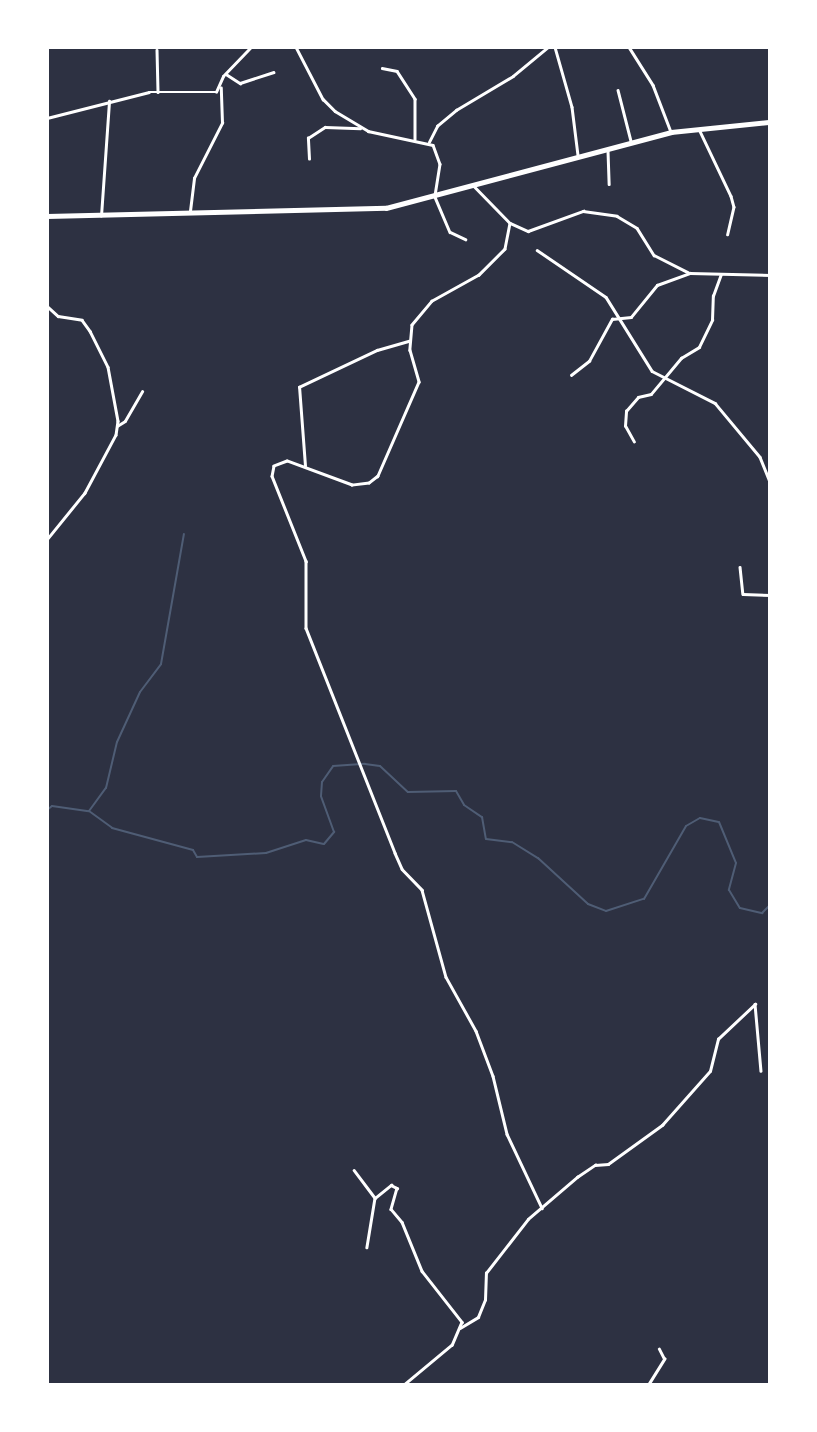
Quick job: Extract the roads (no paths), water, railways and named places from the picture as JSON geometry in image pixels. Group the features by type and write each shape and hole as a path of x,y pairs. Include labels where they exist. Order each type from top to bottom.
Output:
{"main road":[{"path":"47,216 369,209 435,197 578,155 671,132 770,122"}],"street":[{"path":"47,118 109,101 158,92 215,92 226,74 251,47"},
{"path":"296,47 323,99 360,128"},
{"path":"429,142 437,126 456,110 513,76 548,47"},
{"path":"555,47 572,107 578,155"},
{"path":"629,47 653,85 671,132"},
{"path":"157,50 158,92"},
{"path":"382,68 397,71 415,99 415,139"},
{"path":"226,74 240,83 273,72"},
{"path":"190,211 194,178 222,123 220,85"},
{"path":"618,90 631,142"},
{"path":"101,216 109,101"},
{"path":"309,159 308,138 325,127 360,128 429,142"},
{"path":"699,129 731,196 734,207 728,234"},
{"path":"429,142 440,164 435,197 450,232 465,239"},
{"path":"608,148 609,184"},
{"path":"473,186 510,223 528,231 583,211 617,216 637,228 654,255 690,273 770,275"},
{"path":"510,223 503,254 463,287 432,301 412,325 409,341 419,382 376,478 364,485 343,484 305,466 282,461 272,476 306,561 305,625 402,869 422,890 446,977 475,1031 493,1076 507,1135 542,1208"},
{"path":"537,250 596,287 623,318 640,355 665,380 704,393 715,403 760,457 770,482"},
{"path":"571,375 589,361 612,319 623,318 643,307 657,285 690,273"},
{"path":"634,442 625,426 626,411 665,380 681,358 699,347 712,320 713,296 722,275"},
{"path":"47,306 58,316 82,320 101,351 117,426"},
{"path":"305,466 299,387 377,349 409,341"},
{"path":"47,540 85,493 117,426 125,421 142,391"},
{"path":"740,567 743,594 770,595"},
{"path":"460,1328 478,1317 485,1300 486,1273 496,1256 542,1208 577,1177 594,1165 608,1164 662,1125 710,1071 723,1033 755,1004 761,1071"},
{"path":"354,1170 375,1198"},
{"path":"368,1247 375,1198 391,1185 397,1188 391,1209 402,1222 422,1272 458,1314 460,1328 452,1345 404,1385"},
{"path":"648,1385 664,1359 659,1349"}],"waterway":[{"path":"47,810 52,806 89,811 106,788 117,742 140,692 161,664 184,534"},
{"path":"89,811 112,828 193,850 197,857 266,853 306,840 324,844 334,832 321,796 322,782 333,766 380,766 408,792 456,791 464,805 482,817 486,839 512,842 538,858 588,904 606,911 644,899 686,826 700,818 719,822 736,863 729,890 740,908 762,913 770,905"}]}
